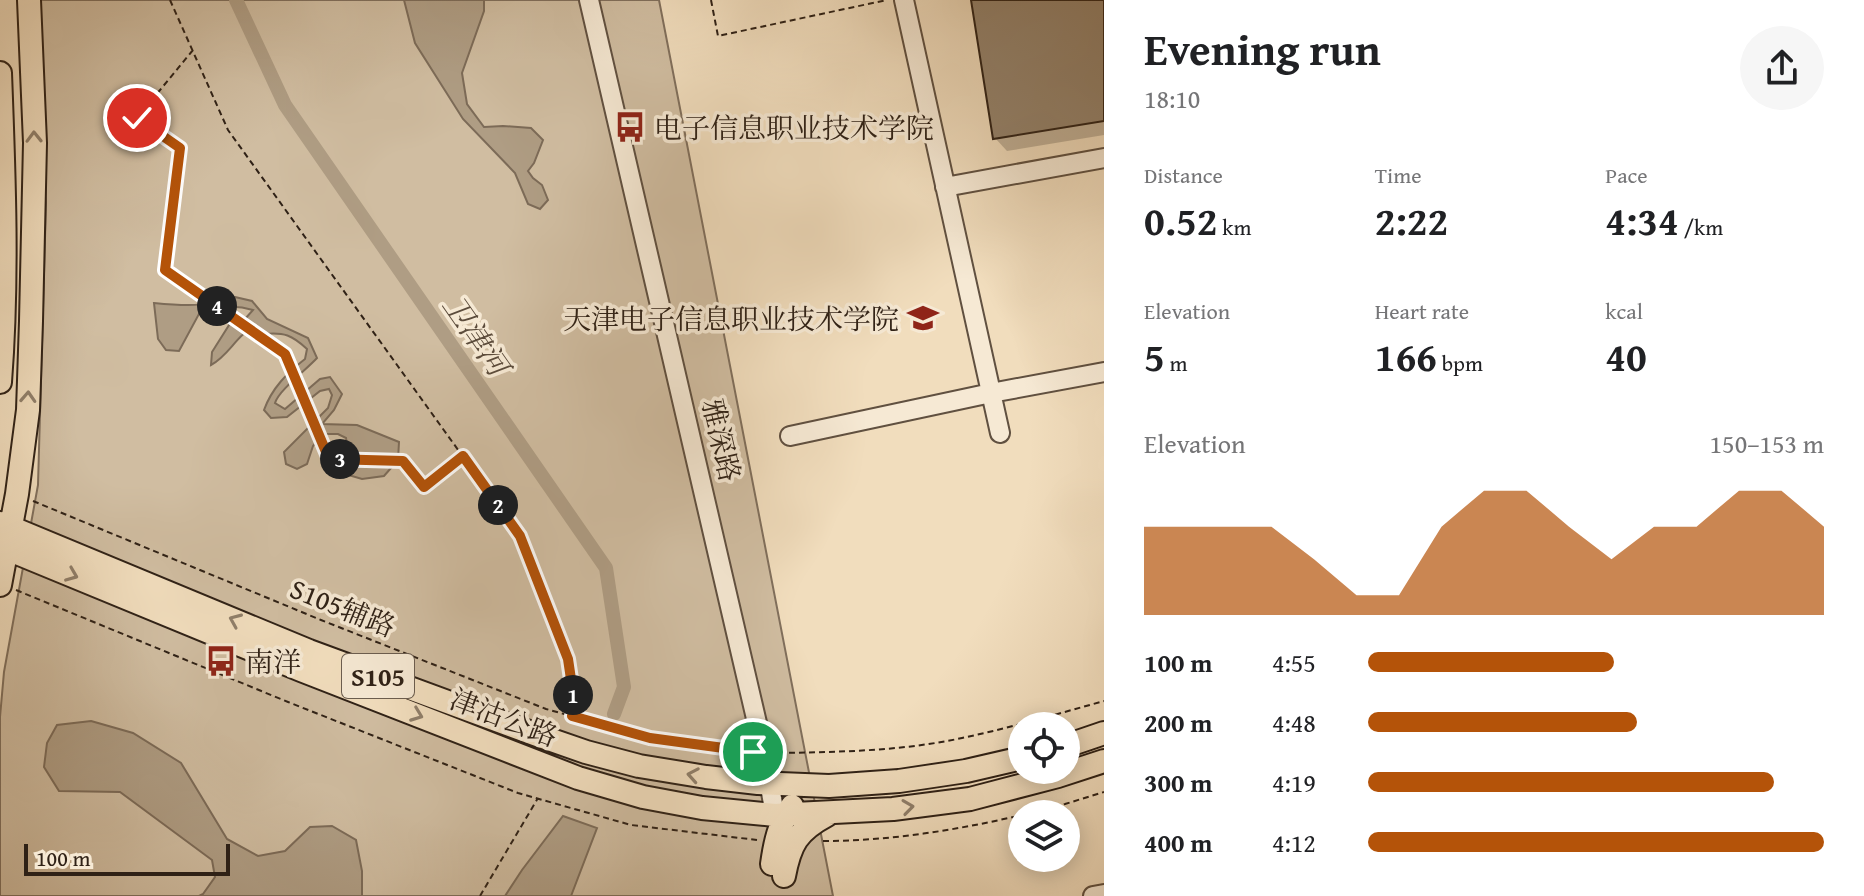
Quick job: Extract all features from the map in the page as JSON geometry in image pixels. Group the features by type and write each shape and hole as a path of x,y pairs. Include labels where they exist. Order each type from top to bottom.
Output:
{"main road":[{"path":"0,585 4,536 17,494 28,410 35,143 29,0"},
{"path":"0,73 4,179 0,382"},
{"name":"津沽公路","path":"4,536 550,740 639,766 764,784 829,786 899,781 1008,761"},
{"name":"津沽公路","path":"4,536 301,670 578,778 643,797 776,820 970,799 1104,761"},
{"path":"1080,741 1104,733"},
{"path":"776,820 799,799 829,786"},
{"path":"780,883 794,841 803,830 830,813"},
{"name":"雅深路","path":"776,820 780,883"}],"street":[{"name":"雅深路","path":"579,0 758,753"},
{"name":"雅深路","path":"589,0 764,784 776,820"},
{"path":"904,0 1000,433"},
{"path":"945,187 1104,158"},
{"path":"790,436 1104,372"},
{"path":"1093,896 1104,894"}],"path":[{"path":"170,0 228,130 520,536 568,659 575,706 572,716"},
{"path":"711,0 718,36 888,0"},
{"path":"193,49 137,118 180,148 165,270 285,354 329,459 403,461 424,487 463,456"},
{"name":"S105辅路","path":"17,494 546,709 650,738 758,753 896,748 960,739 1104,701"},
{"path":"1078,800 1104,792"},
{"path":"480,896 538,798"}],"shaded area":[{"path":"34,0 659,0 833,896 0,896 0,717 4,672 38,485 46,203"},
{"path":"404,0 484,0 484,11 462,73 467,104 484,127 531,128 543,140 528,171 542,185 548,200 540,209 528,204 515,173 463,119 415,43"},
{"path":"235,297 252,301 267,319 308,338 317,358 287,386 275,403 285,409 320,379 330,377 342,394 322,424 357,425 399,442 398,460 384,476 362,479 345,474 346,438 338,434 323,434 313,446 307,464 297,469 286,464 284,452 328,408 332,395 329,389 320,391 287,417 271,418 264,410 267,402 281,382 305,359 307,349 287,336 264,334 257,326 211,365 212,352 231,322 245,319 253,310 226,307 200,312 179,351 166,350 158,339 154,303 195,305"},
{"path":"91,721 133,733 181,763 227,839 258,856 285,851 310,827 332,826 356,840 362,871 362,896 199,896 215,877 212,860 120,792 59,791 44,767 47,743 57,725"},
{"path":"563,816 597,828 571,896 505,896 522,870"}],"building":[{"path":"971,0 1104,0 1104,121 993,139"}],"waterway":[{"name":"卫津河","path":"236,0 285,105 606,568 624,687 614,714"}],"place":[{"name":"电子信息职业技术学院","path":"630,127"},
{"name":"天津电子信息职业技术学院","path":"923,318"},
{"name":"南洋","path":"221,661"}],"route":[{"path":"137,118 180,148 165,270 285,354 329,459 403,461 424,487 463,456 520,536 568,659 575,706 572,716 650,738 753,752"}]}
